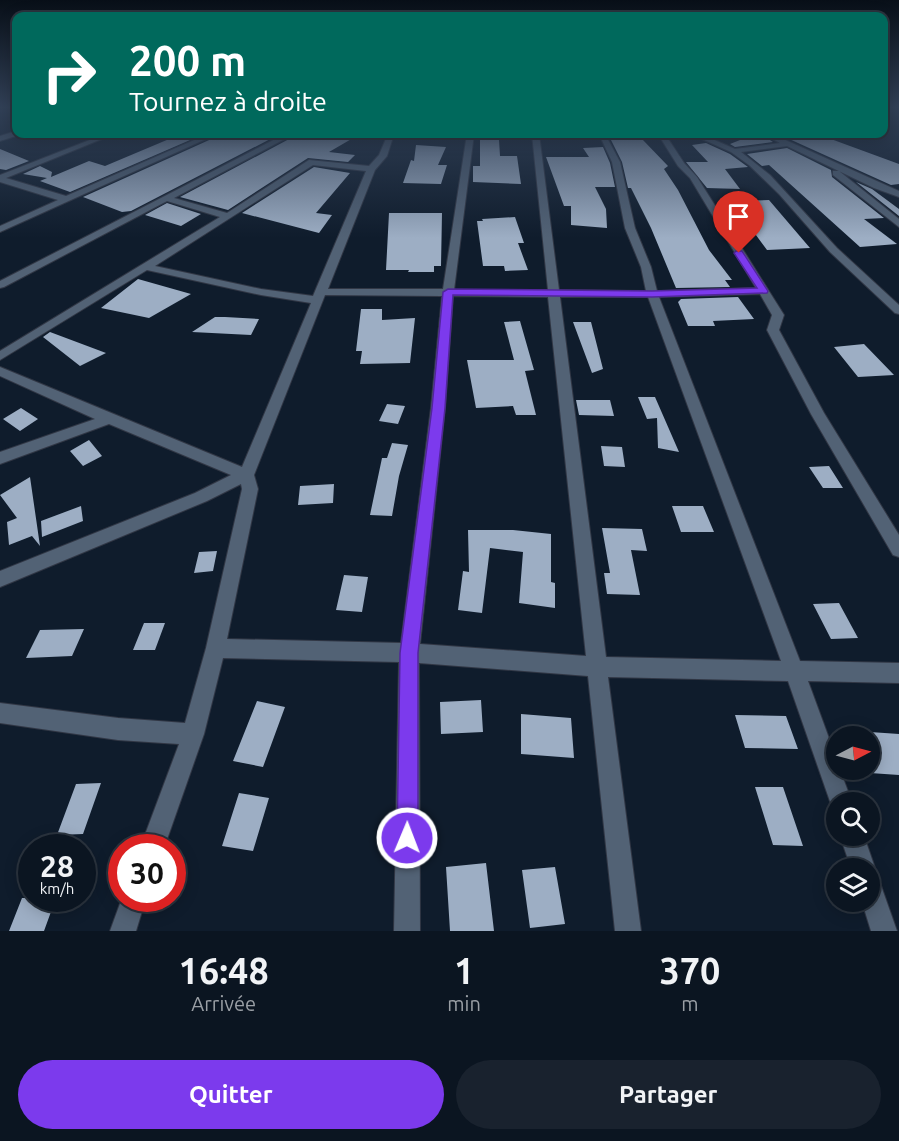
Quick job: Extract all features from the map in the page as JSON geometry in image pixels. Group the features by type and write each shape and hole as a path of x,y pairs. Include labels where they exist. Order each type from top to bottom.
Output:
{"street":[{"path":"0,179 67,151"},
{"path":"0,229 173,151"},
{"path":"0,285 256,151"},
{"path":"157,834 193,734 216,648 250,489 246,475 317,296 371,169 385,151"},
{"path":"407,931 409,653 438,408 448,292 468,151"},
{"path":"537,151 564,398 599,667 628,931"},
{"path":"612,151 630,228 646,267 652,294 794,670 837,792"},
{"path":"673,151 693,177 778,315 773,330 848,468 899,550"},
{"path":"735,151 775,183 825,241 899,311"},
{"path":"806,151 833,166 897,192"},
{"path":"0,356 147,267 312,162 371,169"},
{"path":"833,166 836,172 899,224"},
{"path":"0,179 65,199"},
{"path":"165,198 228,216"},
{"path":"147,267 261,292 317,296 448,292 652,294 763,291"},
{"path":"0,371 39,390 246,475"},
{"path":"0,458 109,419"},
{"path":"0,579 201,497 246,475"},
{"path":"216,648 409,653 599,667 899,673"},
{"path":"0,713 118,729 193,734"},
{"path":"123,931 130,912"},
{"path":"878,912 884,931"}],"building":[{"path":"0,151 6,151 29,161 6,170 0,169"},
{"path":"140,151 164,151 70,192 40,181 47,178 23,174 40,166 52,172 51,177 89,161 105,166"},
{"path":"184,151 246,151 131,211 122,212 83,197"},
{"path":"266,151 330,151 355,155 348,162 308,158 228,210 180,197"},
{"path":"415,151 444,151 438,165 447,165 441,184 403,183 411,160 414,161"},
{"path":"480,151 500,151 500,156 517,156 521,184 473,182 473,166 480,166"},
{"path":"585,151 605,151 610,163 615,187 595,187 606,209 607,228 571,225 571,206 564,206 546,157 589,157"},
{"path":"617,151 654,151 668,166 664,169 678,190 709,250 732,280 725,280 730,287 676,288 651,228 631,188 628,188 622,162"},
{"path":"698,151 724,151 748,167 725,169 740,189 707,188 686,162 708,162"},
{"path":"794,151 831,170 832,177 884,218 864,219 897,244 860,247 769,165 762,166 747,154"},
{"path":"817,151 865,151 899,164 899,184 891,185"},
{"path":"314,167 350,173 316,213 332,215 319,233 242,213"},
{"path":"856,182 872,189 899,209 899,216"},
{"path":"769,200 810,248 767,250 731,201"},
{"path":"167,203 201,214 181,226 145,215"},
{"path":"389,213 442,213 441,266 434,266 434,272 386,270"},
{"path":"515,217 524,243 518,243 528,270 505,271 504,266 483,266 477,221"},
{"path":"138,279 191,294 149,318 101,308"},
{"path":"738,297 754,319 713,321 715,326 688,326 678,302 681,299"},
{"path":"361,309 382,309 382,320 415,318 410,363 360,364 362,351 356,351"},
{"path":"215,317 259,319 251,335 192,332"},
{"path":"520,321 534,370 525,371 536,415 516,415 513,406 476,408 467,360 514,360 504,322"},
{"path":"573,322 591,322 603,369 592,373"},
{"path":"50,332 106,353 80,366 43,337"},
{"path":"864,344 894,375 858,377 834,347"},
{"path":"638,397 655,397 679,452 658,448 657,418 647,419"},
{"path":"576,400 610,400 614,416 579,415"},
{"path":"387,404 405,406 398,424 379,421"},
{"path":"21,408 38,419 20,431 3,419"},
{"path":"89,440 102,456 83,466 70,451"},
{"path":"392,443 408,445 399,476 392,516 370,515 382,458 387,458"},
{"path":"601,446 622,447 625,467 604,466"},
{"path":"829,466 843,488 823,488 809,467"},
{"path":"30,477 40,546 32,536 9,545 7,522 17,518 0,495"},
{"path":"334,484 333,503 298,505 300,486"},
{"path":"81,506 83,521 42,537 41,521"},
{"path":"672,506 703,506 714,532 681,532"},
{"path":"602,528 642,529 647,551 631,550 640,595 607,594 604,573 610,573"},
{"path":"468,530 513,530 551,534 551,582 555,583 555,608 519,603 523,552 490,548 482,613 458,610 463,571 469,572"},
{"path":"217,551 213,571 194,573 199,552"},
{"path":"344,575 368,577 362,612 336,610"},
{"path":"839,603 858,638 831,639 813,604"},
{"path":"144,623 165,623 155,650 133,650"},
{"path":"84,629 72,656 26,658 40,630"},
{"path":"481,700 483,732 441,734 440,702"},
{"path":"257,701 285,707 263,767 233,761"},
{"path":"521,714 571,718 574,758 521,754"},
{"path":"735,715 786,716 798,749 745,748"},
{"path":"880,733 899,734 899,775 880,774"},
{"path":"101,783 83,834 57,834 76,784"},
{"path":"755,787 783,787 803,846 773,845"},
{"path":"239,793 269,798 253,851 222,846"},
{"path":"486,863 494,931 450,931 446,867"},
{"path":"555,867 565,924 530,928 522,870"},
{"path":"18,908 18,912 51,912 44,931 9,931"}],"route":[{"path":"407,838 409,653 438,408 448,292 652,294 763,291 739,253"}]}
